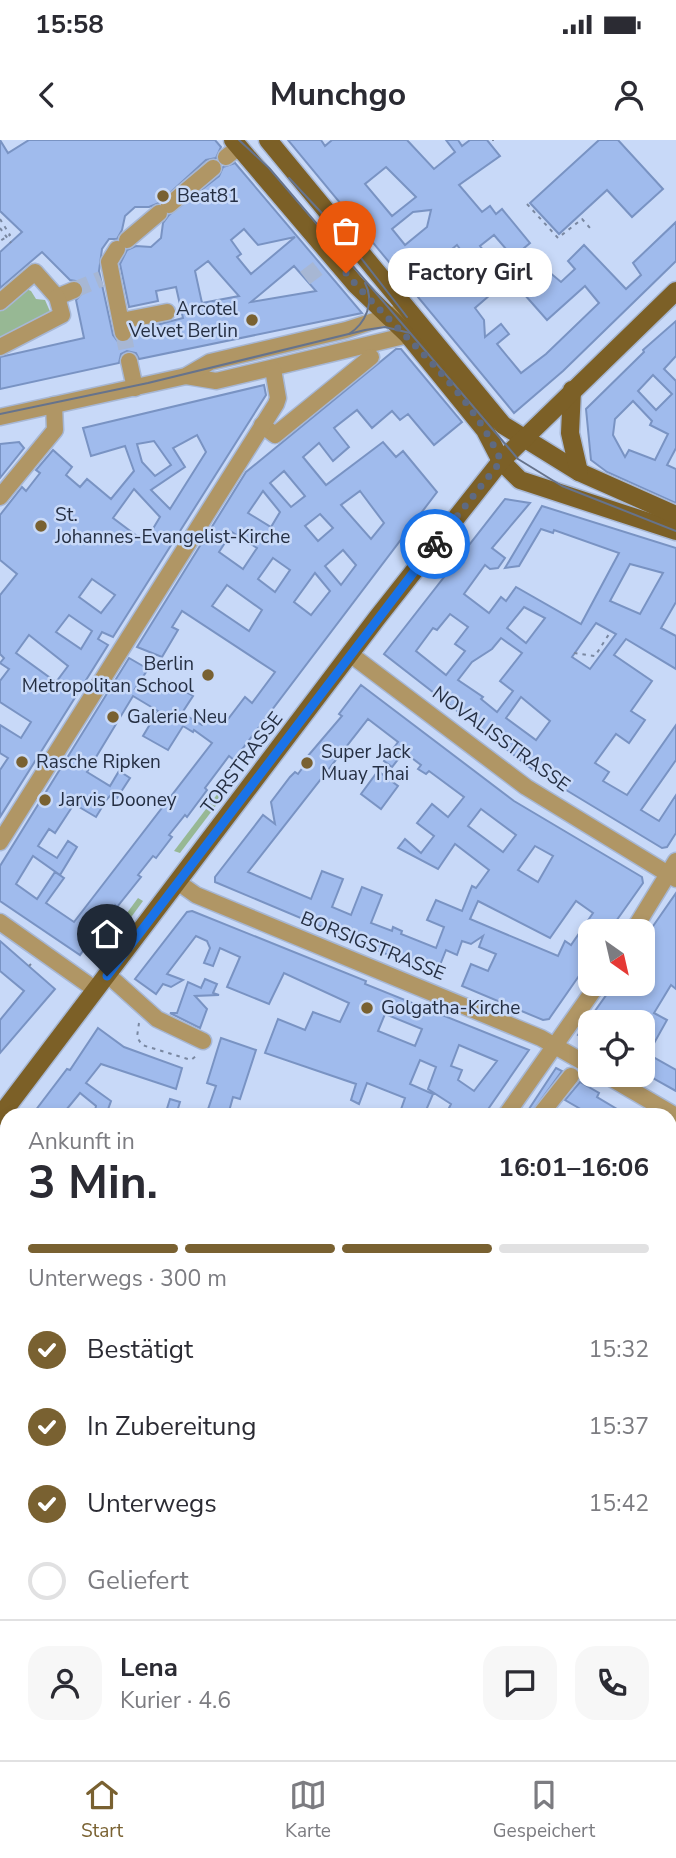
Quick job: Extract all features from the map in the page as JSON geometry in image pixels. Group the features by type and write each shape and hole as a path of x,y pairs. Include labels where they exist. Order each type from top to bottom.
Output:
{"main road":[{"path":"268,140 413,323 503,425 579,472 676,516"},
{"path":"233,148 327,261 386,315 413,323 485,430 501,461 520,480 676,531"},
{"name":"TORSTRASSE","path":"6,1108 350,654 501,461 676,290"},
{"path":"572,390 570,433 579,472"}],"street":[{"path":"167,312 122,327 106,277 110,257 213,168"},
{"path":"0,302 35,272 57,297 61,316 0,347"},
{"path":"57,297 74,290"},
{"path":"0,417 186,376 210,362 346,330 386,315"},
{"path":"186,376 216,381 273,369 413,323"},
{"path":"262,425 275,435 371,357"},
{"path":"130,363 135,388"},
{"path":"0,842 278,398 273,369"},
{"path":"0,497 55,429 54,405"},
{"name":"NOVALISSTRASSE","path":"350,654 526,787 674,871"},
{"path":"641,919 674,871"},
{"name":"BORSIGSTRASSE","path":"179,883 196,895 554,1046 578,1059"},
{"path":"0,922 96,989"},
{"path":"108,975 157,1019 200,1049"},
{"path":"511,1108 589,996"},
{"path":"546,1108 571,1076"},
{"path":"626,1087 662,1108"}],"path":[{"path":"527,204 558,238 582,219 590,228"},
{"path":"0,219 10,235 0,241"},
{"path":"0,228 11,243"},
{"path":"574,653 595,656 611,631"},
{"path":"139,1021 137,1037 142,1045 191,1060 200,1049"}],"green space":[{"path":"22,287 31,291 36,299 45,300 52,316 0,344 0,309"},
{"path":"222,788 227,791 180,853 174,851"},
{"path":"138,898 143,901 104,954 99,951"}],"building":[{"path":"0,140 8,153 29,140 215,140 221,147 216,158 206,160 159,203 149,207 135,207 125,216 117,239 109,239 102,249 99,271 113,335 119,343 129,341 133,331 183,318 176,287 156,291 158,301 129,307 120,264 127,250 136,246 151,247 161,238 163,223 169,215 219,176 223,167 235,163 362,313 139,359 136,353 127,351 121,354 119,363 0,389 0,357 84,338 76,300 84,291 81,282 70,280 42,252 0,288 0,252 22,232 0,211","holes":["244,229 258,245 295,237 251,274 237,257 241,254 231,240","208,261 239,296 202,303 195,271","294,266 316,291 251,302"]},
{"path":"288,140 321,140 325,146 332,140 407,140 434,169 455,152 446,140 458,140 462,146 470,140 487,140 500,156 459,185 482,212 490,206 496,214 502,209 530,243 511,259 519,270 475,308 484,320 485,337 501,324 509,334 497,344 521,373 546,354 599,303 585,286 547,320 524,294 548,271 561,282 575,269 568,261 584,245 626,289 641,275 633,263 676,222 676,261 563,371 514,413","holes":["386,167 416,197 392,216 365,184","431,210 427,227 405,245 392,229 413,212","494,235 507,250 492,261 480,246","457,245 474,268 447,294 435,278 448,267 441,258"]},
{"path":"599,140 618,140 663,189 632,217 607,190 559,234 530,203"},
{"path":"676,321 676,356 664,369 676,381 676,448 667,465 676,469 676,503 607,472 591,460 586,409 644,352 643,350","holes":["653,375 672,394 656,410 638,391","633,401 652,421 650,425 668,434 655,460 629,450 625,457 613,435 615,419"]},
{"path":"396,349 401,349 462,422 434,445 408,414 400,420 392,411 372,428 357,410 334,428 349,447 333,461 319,443 303,457 326,485 383,442 396,457 403,451 437,492 234,760 229,756 187,817 185,815 169,835 172,837 138,875 141,877 117,907 115,905 80,955 0,901 0,866 129,658 148,669 135,689 161,693 168,682 193,696 182,713 202,725 212,712 225,723 245,697 252,703 275,672 182,611 172,627 178,630 162,657 137,647 246,472","holes":["284,471 305,496 291,507 270,483","263,491 280,512 271,527 248,513","360,491 384,523 371,539 341,505","320,514 333,528 318,541 305,526","232,532 257,548 243,569 219,552","343,550 356,565 341,585 325,566","273,558 290,570 275,592 258,579","315,573 330,591 311,615 294,602","227,585 262,610 249,631 212,606","133,696 158,711 143,736 168,750 183,726 193,732 194,730 212,743 74,922 46,903 64,878 55,872 37,899 16,884 33,856 60,875 77,847 68,841 57,858 38,846 49,829 55,833 74,804 96,817 111,795 117,798 130,778 119,771 110,786 87,772"]},
{"path":"264,385 266,395 113,637 102,632 98,639 108,645 0,817 0,770 8,758 0,753 0,725 21,738 31,722 0,702 0,681 9,669 0,663 4,658 0,654 0,595 17,574 0,560 0,515 22,487 26,491 40,473 36,470 53,450 72,467 66,475 80,487 87,479 111,499 134,471 125,446 91,456 83,428","holes":["197,435 206,452 170,509 151,490 185,467 173,448","154,441 171,465 155,476 142,462 137,444","134,489 160,517 145,542 113,518","92,579 115,595 101,613 79,597","69,615 92,631 81,649 56,632","29,635 68,666 56,682 16,653"]},
{"path":"19,442 24,448 0,478 0,444"},
{"path":"505,499 530,503 492,548 505,558 498,568 490,569 485,565 464,594 489,613 501,597 506,601 516,587 581,624 619,553 554,530 553,533 541,529 519,566 505,568 542,506 676,548 676,602 661,628 676,636 676,669 626,639 614,655 652,681 631,711 645,720 629,743 616,734 595,763 609,772 603,781 627,795 676,725 676,760 641,810 659,821 676,795 676,833 667,847 662,848 533,770 384,654","holes":["630,564 663,573 640,614 610,601","524,607 545,618 526,643 507,628","450,614 468,627 455,644 465,651 446,675 416,651 433,628 437,630","596,623 616,634 590,669 572,657","501,638 522,653 500,681 513,691 497,712 481,699 483,697 458,680 472,662 492,649","521,697 550,721 536,740 506,718"]},
{"path":"361,685 514,801 642,877 643,883 618,919 589,919 593,913 576,901 550,938 478,901 470,919 558,956 565,941 571,945 578,935 578,977 549,1019 543,1020 462,986 471,964 488,971 496,954 479,947 483,936 471,944 462,941 457,955 446,950 436,975 215,882 215,877 263,815 275,824 271,802 290,777 295,772 298,774 309,759 307,757 342,716 339,714","holes":["368,719 398,742 384,761 392,767 404,752 421,765 418,769 426,774 429,771 464,797 448,817 432,804 417,823 434,836 421,853 405,839 398,848 438,869 455,844 489,870 476,888 472,886 462,911 436,900 427,920 444,927 436,948 401,934 402,931 393,927 392,931 371,923 382,895 362,887 351,915 332,907 343,879 322,871 311,899 248,872","481,809 516,835 503,852 468,826","535,846 553,856 538,882 518,870"]},
{"path":"378,771 398,786 381,809 361,794"},
{"path":"676,893 676,989 671,985 655,1011 596,1010 606,996 655,996 655,923"},
{"path":"192,911 529,1050 489,1108 449,1108 451,1104 428,1089 436,1067 420,1060 410,1084 433,1094 427,1108 401,1108 405,1098 367,1083 359,1104 351,1100 356,1084 265,1053 278,1019 305,1030 313,1012 340,1022 349,1003 284,973 269,1004 227,987 240,957 220,948 213,966 204,963 210,948 207,941 196,936 167,974 183,980 171,987 163,984 156,994 135,979 187,912","holes":["385,1014 422,1029 415,1046 378,1031","459,1045 497,1061 474,1091 458,1080 462,1070 451,1066"]},
{"path":"0,941 55,989 0,1053 0,1020 24,991 0,971"},
{"path":"205,979 217,984 213,993 219,995 195,996 207,1009 200,1028 170,1013 177,1013 188,982 201,988"},
{"path":"655,1014 667,1020 655,1041"},
{"path":"98,1028 124,1047 182,1068 176,1089 101,1064 86,1083 111,1101 108,1108 96,1108 80,1093 68,1108 37,1108 67,1069 70,1070"},
{"path":"221,1038 256,1050 240,1099 233,1097 230,1108 208,1108 216,1086 207,1083"},
{"path":"655,1058 676,1070 676,1091 655,1079"},
{"path":"556,1068 562,1071 535,1108 530,1108"},
{"path":"578,1084 578,1087 589,1087 599,1093 597,1097 615,1108 579,1108 565,1100"},
{"path":"170,1099 180,1102 178,1108 167,1108"}],"tunnel":[{"path":"305,278 322,265"},
{"path":"74,290 101,279"},
{"path":"123,333 129,361"}],"tram line":[{"path":"239,140 269,168 518,459 562,486 676,531"},
{"path":"289,178 347,240 407,317"},
{"path":"349,334 360,324 369,305 365,283"},
{"path":"0,414 148,383 365,330 385,327 410,333"}],"way so far":[{"path":"346,273 408,335 485,430 501,461 435,544"}],"place":[{"name":"Beat81","path":"163,196"},
{"name":"Factory Girl","path":"346,273"},
{"name":"Arcotel Velvet Berlin","path":"252,320"},
{"name":"St. Johannes-Evangelist-Kirche","path":"41,526"},
{"name":"Berlin Metropolitan School","path":"208,675"},
{"name":"Galerie Neu","path":"113,717"},
{"name":"Rasche Ripken","path":"22,762"},
{"name":"Super Jack Muay Thai","path":"307,763"},
{"name":"Jarvis Dooney","path":"45,800"},
{"name":"Golgatha-Kirche","path":"367,1008"}],"route":[{"path":"107,976 435,544"}]}
